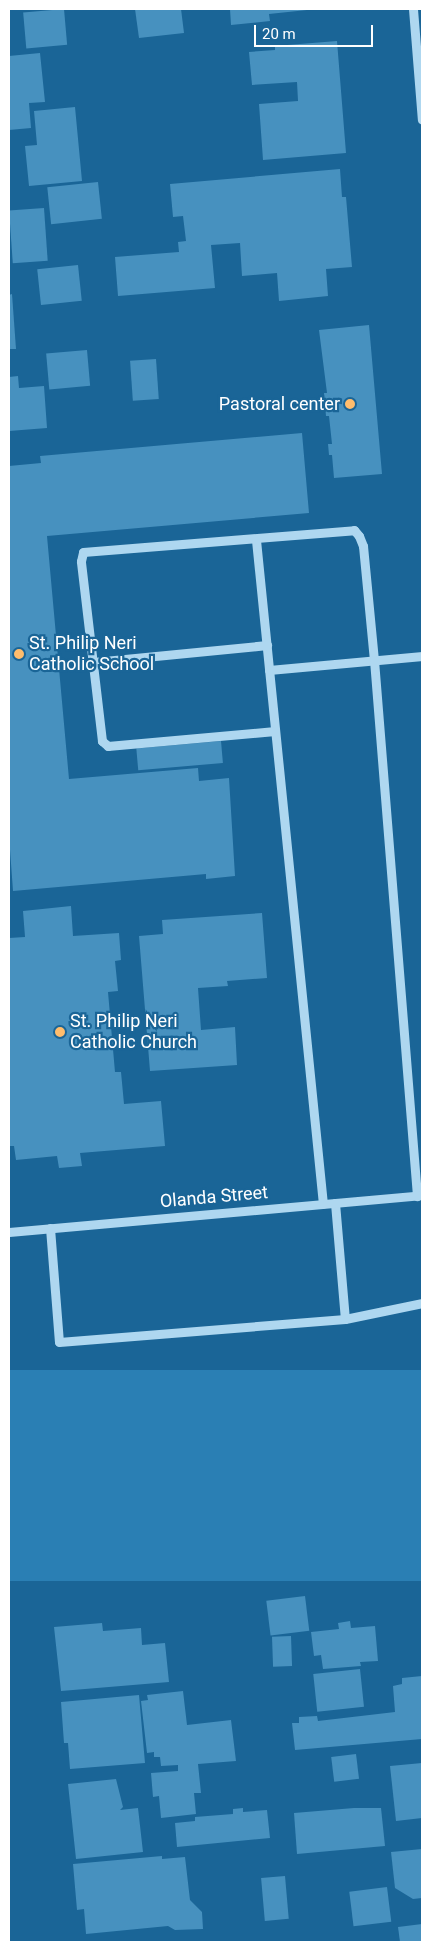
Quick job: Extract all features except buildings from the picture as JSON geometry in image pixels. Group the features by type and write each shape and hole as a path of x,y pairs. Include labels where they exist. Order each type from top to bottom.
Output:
{"street":[{"path":"413,9 422,120"},
{"path":"275,731 108,746 102,741 94,662 80,561 83,552 256,540 354,530 363,546 420,1196"},
{"path":"256,540 323,1204"},
{"path":"94,662 267,644"},
{"path":"269,670 422,656"},
{"name":"Olanda Street","path":"9,1232 420,1196"},
{"path":"334,1203 345,1319"},
{"path":"50,1228 59,1342 345,1319 422,1304"}],"shaded area":[{"path":"9,1370 422,1370 422,1581 9,1581"}],"place":[{"name":"Pastoral center","path":"350,404"},
{"name":"St. Philip Neri Catholic School","path":"19,654"},
{"name":"St. Philip Neri Catholic Church","path":"60,1032"}]}
